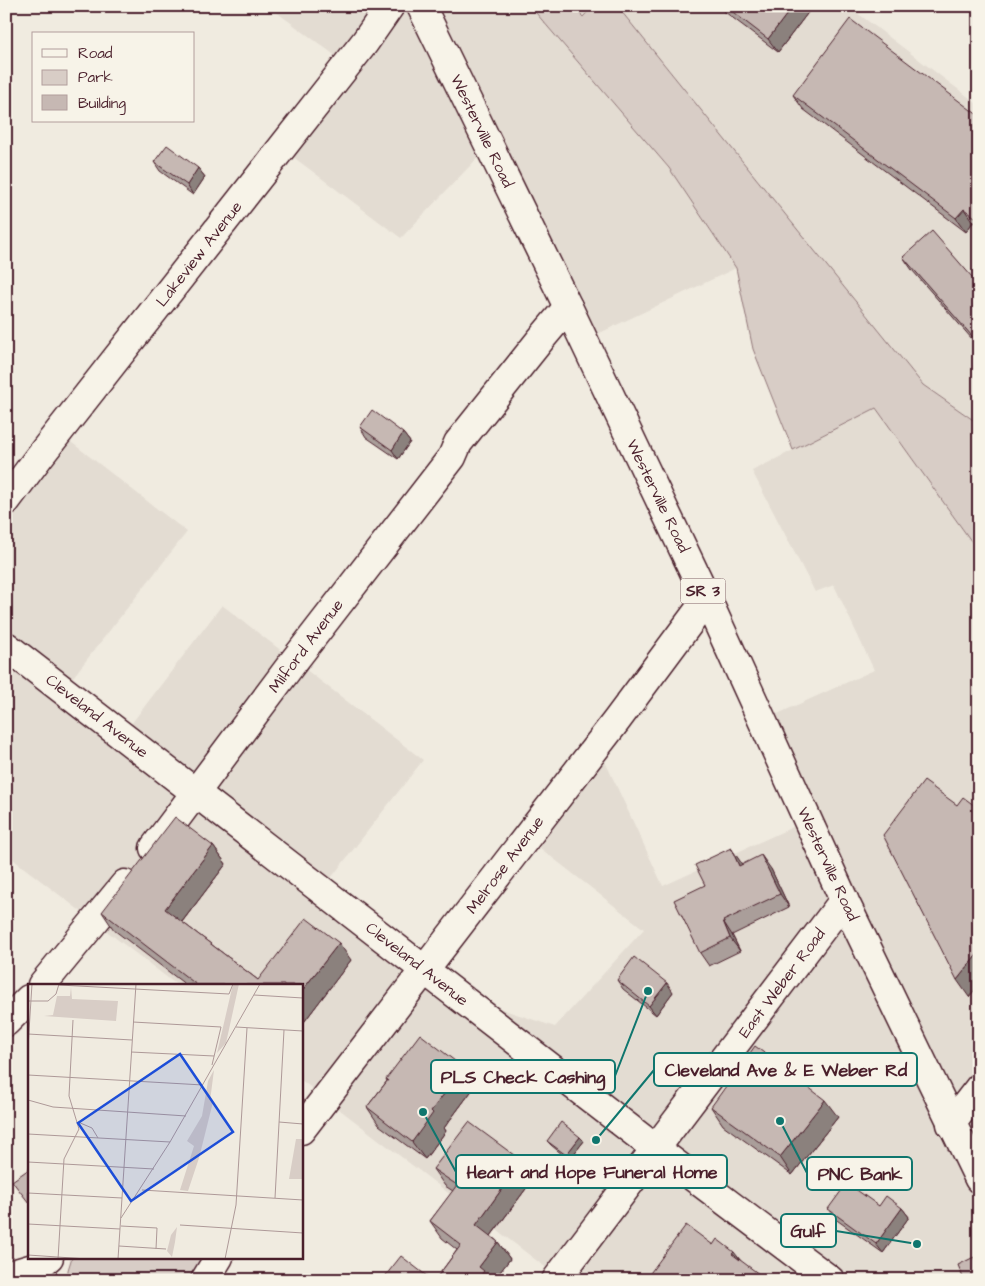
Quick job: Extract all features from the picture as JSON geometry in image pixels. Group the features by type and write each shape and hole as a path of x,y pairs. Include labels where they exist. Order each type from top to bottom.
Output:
{"street":[{"name":"Lakeview Avenue","path":"6,501 38,457 108,370 390,6"},
{"name":"Westerville Road","path":"421,6 568,307 707,599 844,900 979,1179"},
{"name":"Milford Avenue","path":"43,984 142,863 300,653 452,457 458,443 568,307"},
{"name":"Melrose Avenue","path":"302,1129 707,599"},
{"name":"Cleveland Avenue","path":"6,646 656,1149 830,1280"},
{"name":"East Weber Road","path":"556,1280 844,900"},
{"path":"6,1022 28,1000"},
{"path":"951,1124 979,1088"},
{"path":"6,1276 37,1267 47,1258"},
{"path":"205,1280 218,1258"}],"shaded area":[{"path":"268,6 530,6 669,168 736,268 583,341 489,146 401,238 280,147 344,62"},
{"path":"573,6 593,6 583,18"},
{"path":"617,6 848,6 979,105 979,424 923,385"},
{"path":"876,408 979,552 979,1280 562,1280 302,1081 302,984 176,984 6,854 6,502 58,432 187,532 66,686 125,732 222,605 423,760 324,887 457,994 555,1027 644,929 522,834 596,742 663,886 808,820 764,720 874,670 834,585 815,592 752,471"}],"green space":[{"path":"530,6 573,6 583,17 593,6 617,6 923,385 979,424 979,552 876,408 793,450 753,349 736,268 669,168"},
{"path":"72,1258 204,1258 193,1280 68,1280 68,1270"}],"building":[{"path":"725,6 793,6 768,39"},
{"path":"850,19 979,116 979,220 964,209 956,218 793,95"},
{"path":"167,145 198,168 187,185 154,162"},
{"path":"932,231 979,285 979,344 903,257"},
{"path":"372,410 403,433 392,450 360,427"},
{"path":"924,781 957,805 963,797 979,809 979,952 957,980 883,835"},
{"path":"175,817 213,846 165,909 258,980 306,918 339,943 302,991 302,984 196,984 102,912"},
{"path":"731,848 739,866 761,855 780,894 723,921 730,938 700,953 674,900 705,885 695,865"},
{"path":"634,957 667,983 649,1006 617,980"},
{"path":"420,1034 464,1068 431,1111 433,1113 412,1142 367,1107"},
{"path":"755,1046 825,1100 780,1157 711,1107"},
{"path":"469,1122 522,1161 476,1225 498,1242 479,1267 484,1271 477,1280 435,1280 461,1245 430,1221 457,1185 433,1169"},
{"path":"561,1122 580,1137 566,1155 547,1141"},
{"path":"28,1170 28,1202 12,1181"},
{"path":"847,1183 879,1206 886,1196 902,1208 876,1244 828,1209"},
{"path":"686,1225 713,1245 717,1239 734,1252 732,1254 767,1280 645,1280"},
{"path":"401,1256 432,1280 392,1280 386,1275"},
{"path":"974,1257 979,1269 979,1279 964,1280 958,1265"}],"place":[{"name":"PLS Check Cashing","path":"648,991"},
{"name":"Heart and Hope Funeral Home","path":"423,1112"},
{"name":"PNC Bank","path":"780,1121"},
{"name":"Cleveland Ave & E Weber Rd","path":"596,1140"},
{"name":"Gulf","path":"917,1244"}]}
